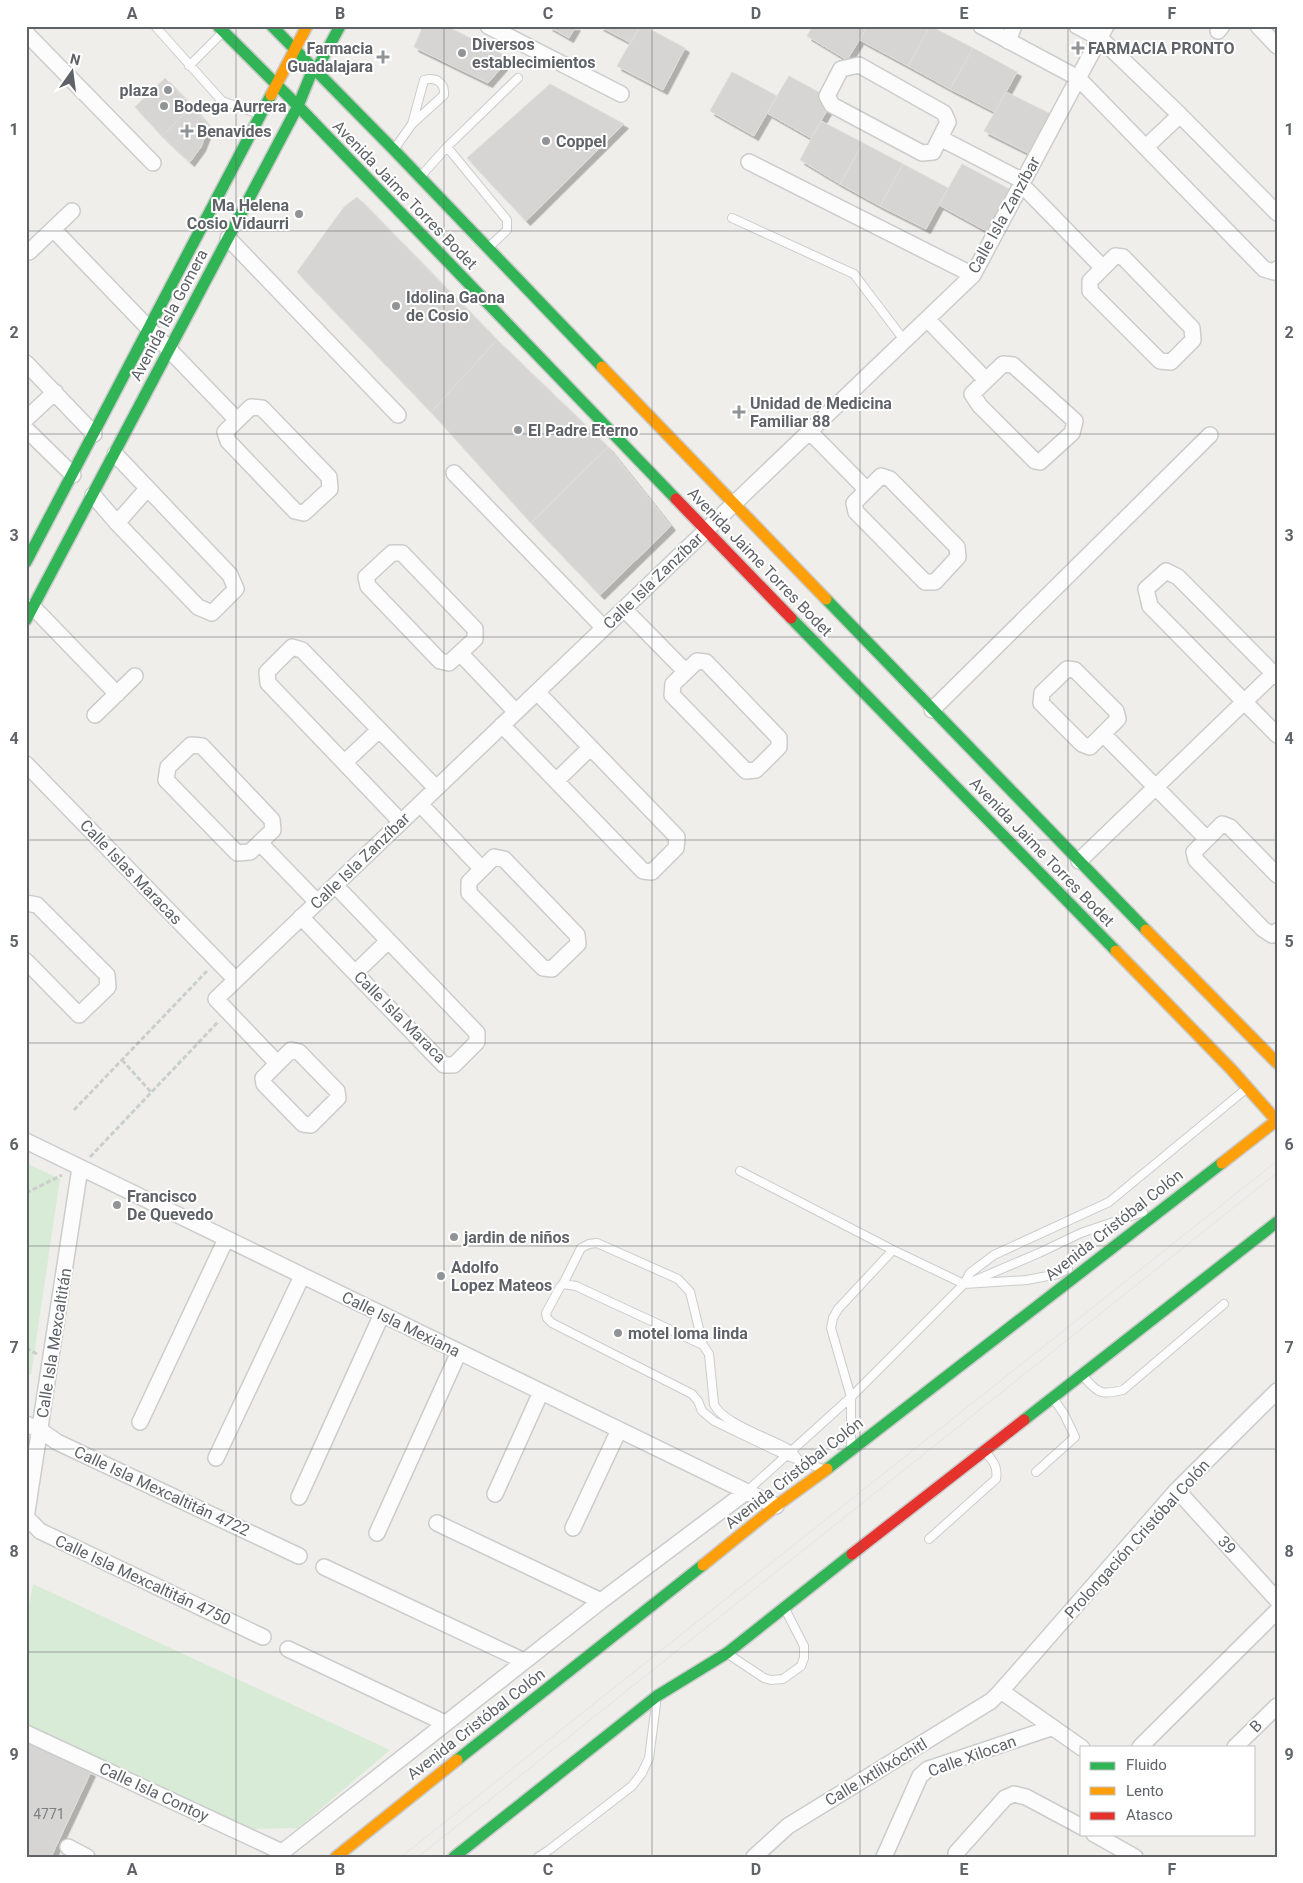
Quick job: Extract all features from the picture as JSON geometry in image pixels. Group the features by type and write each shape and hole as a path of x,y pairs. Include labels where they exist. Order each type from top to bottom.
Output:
{"street":[{"name":"Avenida Jaime Torres Bodet","path":"272,26 394,150 418,178 1078,861 1277,1063"},
{"name":"Avenida Isla Gomera","path":"26,562 307,26"},
{"name":"Avenida Isla Gomera","path":"30,613 298,106 313,69 319,65 340,26"},
{"path":"488,26 621,94"},
{"path":"981,26 1078,78 1264,269 1274,272 1277,269"},
{"path":"1008,41 1014,26"},
{"path":"1077,26 1103,32 1180,115 1277,213"},
{"path":"1258,26 1277,46"},
{"name":"Avenida Jaime Torres Bodet","path":"221,29 277,84 706,530 1217,1054 1277,1121"},
{"name":"Calle Isla Zanzíbar","path":"227,1012 216,1000 236,980 973,275 1103,32"},
{"path":"26,33 153,164"},
{"path":"859,65 944,113 948,122 940,138 933,152 922,153 832,105 827,96 841,69 859,65"},
{"path":"1146,147 1180,115"},
{"path":"940,138 1022,183 1103,268"},
{"path":"749,162 973,275"},
{"path":"29,252 72,211"},
{"path":"53,229 237,420"},
{"path":"228,238 398,415"},
{"path":"1115,256 1124,257 1192,328 1193,340 1171,362 1160,361 1090,291 1090,281 1103,268 1115,256"},
{"path":"926,319 986,380"},
{"path":"26,363 94,434"},
{"path":"1003,364 1013,365 1075,421 1072,434 1040,462 1035,461 980,406 972,394 986,380 1003,364"},
{"path":"26,419 54,392"},
{"path":"251,406 262,408 329,477 330,489 304,513 294,510 228,441 225,432 237,420 251,406"},
{"path":"26,429 73,474"},
{"path":"809,431 867,490"},
{"path":"932,710 1210,435"},
{"path":"93,494 117,524 198,607 212,613 236,589 230,574 115,454"},
{"path":"454,473 604,628"},
{"path":"880,476 890,478 957,548 958,556 935,582 925,582 856,512 854,503 867,490 880,476"},
{"path":"117,524 147,489"},
{"path":"392,553 402,553 475,629 475,639 460,653 449,663 440,661 368,586 366,577 392,553"},
{"path":"1078,861 1244,702 1275,676 1178,577 1166,571 1146,589 1150,606 1244,702 1277,735"},
{"path":"624,609 686,672"},
{"path":"30,613 117,694"},
{"path":"402,822 268,683 267,672 292,647 302,650 436,788"},
{"path":"460,653 516,712"},
{"path":"697,661 706,662 779,738 780,747 756,770 746,771 672,695 673,684 686,672 697,661"},
{"path":"1067,669 1075,670 1116,711 1118,719 1103,734 1090,748 1082,744 1041,703 1042,693 1067,669"},
{"path":"95,715 135,676"},
{"path":"502,725 643,871 652,872 676,848 677,837 537,692"},
{"path":"345,762 379,730"},
{"path":"1103,734 1207,839"},
{"path":"191,745 202,746 272,820 273,830 260,843 250,852 237,852 166,780 168,767 191,745"},
{"path":"556,780 590,748"},
{"name":"Calle Islas Maracas","path":"26,764 236,980"},
{"path":"420,804 482,869"},
{"path":"1277,875 1230,827 1222,824 1194,852 1196,860 1263,930 1272,935 1277,931"},
{"path":"260,843 317,902"},
{"path":"494,857 504,859 577,935 578,944 552,969 543,968 469,893 469,882 482,869 494,857"},
{"name":"Calle Isla Maraca","path":"301,918 444,1065 454,1065 477,1042 477,1033 335,885"},
{"path":"26,903 37,905 107,975 108,987 79,1015 26,962"},
{"path":"355,973 388,941"},
{"path":"227,1012 278,1063"},
{"path":"291,1050 299,1052 337,1091 338,1098 311,1125 303,1124 264,1084 263,1078 278,1063 291,1050"},
{"name":"Avenida Cristóbal Colón","path":"336,1857 776,1506 851,1451 1167,1204 1277,1121"},
{"name":"Calle Isla Mexiana","path":"26,1141 776,1506"},
{"name":"Calle Isla Mexcaltitán","path":"26,1517 33,1427 80,1168"},
{"path":"454,1857 657,1696 727,1653 1277,1222"},
{"path":"140,1422 226,1239"},
{"path":"216,1458 302,1276"},
{"path":"299,1497 382,1314"},
{"path":"377,1533 459,1352"},
{"name":"Prolongación Cristóbal Colón","path":"1002,1691 1176,1490 1277,1391"},
{"path":"495,1494 541,1392"},
{"name":"Calle Isla Mexcaltitán 4722","path":"33,1427 56,1442 299,1556"},
{"path":"574,1528 619,1430"},
{"name":"39","path":"1176,1490 1277,1600"},
{"path":"279,1854 601,1601 746,1492"},
{"name":"Calle Isla Mexcaltitán 4750","path":"26,1517 40,1531 263,1637"},
{"path":"436,1523 601,1601"},
{"path":"324,1568 524,1661"},
{"path":"1141,1746 1277,1611"},
{"path":"288,1649 445,1723"},
{"path":"1002,1691 1051,1728 1080,1747"},
{"name":"Calle Ixtlilxóchitl","path":"754,1857 788,1826 991,1701 1002,1691"},
{"name":"B","path":"1236,1746 1277,1706"},
{"name":"Calle Xilocan","path":"884,1857 920,1776 928,1769 1051,1728"},
{"name":"Calle Isla Contoy","path":"26,1733 279,1854"},
{"path":"956,1857 956,1853 1005,1798 1014,1794 1026,1797 1080,1827"},
{"path":"1098,1836 1135,1857"},
{"path":"68,1848 87,1857"}],"lane":[{"path":"155,26 222,101 261,115"},
{"path":"189,66 221,29"},
{"path":"394,150 412,124 444,95 444,89 439,81 432,78 424,80 412,124"},
{"path":"418,178 518,78"},
{"path":"448,147 507,220 507,230 487,249"},
{"path":"732,218 854,274 904,340"},
{"path":"746,1492 851,1397 964,1284 970,1273 994,1256 1109,1202 1247,1088"},
{"path":"740,1171 893,1250 964,1284 1027,1280 1058,1274 1102,1255"},
{"path":"964,1284 1081,1233 1167,1204"},
{"path":"788,1453 714,1421 702,1411 698,1401 692,1394 552,1324 546,1318 546,1311 560,1287 564,1284 581,1248 597,1243 678,1279 690,1292 703,1345 710,1354 714,1404 717,1410 798,1459 825,1470"},
{"path":"851,1451 851,1397 832,1328 833,1318 838,1309 893,1250"},
{"path":"564,1284 576,1286 703,1345"},
{"path":"1081,1374 1093,1388 1106,1394 1123,1390 1224,1304"},
{"path":"1036,1472 1075,1437 1064,1414 1052,1397"},
{"path":"929,1539 996,1479 997,1471 994,1462 984,1450"},
{"path":"727,1653 764,1678 771,1680 783,1678 801,1666 804,1658 804,1646 784,1607"},
{"path":"538,1857 632,1786 642,1773 649,1758 657,1696"}],"path":[{"path":"74,1110 208,970"},
{"path":"26,1193 80,1168 227,1012"},
{"path":"122,1060 151,1092"}],"green space":[{"path":"26,1163 60,1179 31,1375 26,1372"},
{"path":"33,1584 390,1750 298,1828 253,1829 26,1724 26,1622"}],"building":[{"name":"Diversos establecimientos","path":"423,26 446,26 510,58 488,83 414,47"},
{"path":"548,26 576,26 569,38"},
{"path":"599,26 640,26 631,43"},
{"path":"640,26 644,26 685,48 663,90 617,66"},
{"path":"813,26 868,26 847,60 807,36"},
{"path":"867,26 930,26 908,66 860,40"},
{"path":"930,26 973,48 950,89 908,66"},
{"path":"973,48 1017,72 995,112 950,89"},
{"path":"732,72 777,96 754,136 710,111"},
{"path":"789,76 833,100 811,138 767,113"},
{"name":"Bodega Aurrera","path":"165,78 192,106 162,136 135,107"},
{"name":"Coppel","path":"550,84 624,124 526,221 467,158"},
{"path":"1006,92 1051,114 1030,154 984,131"},
{"name":"Benavides","path":"192,106 209,126 201,147 190,162 162,136"},
{"path":"821,121 863,143 840,184 800,160"},
{"path":"863,143 903,164 880,206 840,184"},
{"path":"903,164 948,188 926,229 880,206"},
{"path":"962,164 1013,191 990,233 939,205"},
{"name":"Idolina Gaona de Cosio","path":"357,197 497,340 431,412 297,272 344,207"},
{"name":"El Padre Eterno","path":"497,340 608,447 531,523 431,412"},
{"path":"608,447 671,526 600,595 531,523"},
{"path":"26,1742 91,1772 51,1857 26,1857"}],"tram line":[{"path":"401,1857 1277,1161"},
{"path":"418,1857 1277,1173"}],"traffic: fast":[{"path":"218,26 298,106 676,499"},
{"path":"272,26 602,367"},
{"path":"26,620 298,106 313,69 319,65 340,26"},
{"path":"26,562 271,95"},
{"path":"826,599 1146,930"},
{"path":"791,618 1116,951"},
{"path":"827,1469 1222,1163"},
{"path":"1024,1420 1277,1222"},
{"path":"454,1857 657,1696 727,1653 852,1554"},
{"path":"457,1760 703,1565"}],"traffic: slow":[{"path":"271,95 307,26"},
{"path":"602,367 826,599"},
{"path":"1146,930 1277,1063"},
{"path":"1116,951 1231,1069 1277,1121"},
{"path":"1222,1163 1277,1120"},
{"path":"703,1565 776,1506 827,1469"},
{"path":"336,1857 457,1760"}],"traffic: jam":[{"path":"676,499 791,618"},
{"path":"852,1554 1024,1420"}],"place":[{"name":"FARMACIA PRONTO","path":"1078,48"},
{"name":"Diversos establecimientos","path":"462,53"},
{"name":"Farmacia Guadalajara","path":"383,57"},
{"name":"plaza","path":"168,90"},
{"name":"Bodega Aurrera","path":"164,106"},
{"name":"Benavides","path":"187,131"},
{"name":"Coppel","path":"546,141"},
{"name":"Ma Helena Cosio Vidaurri","path":"299,214"},
{"name":"Idolina Gaona de Cosio","path":"396,306"},
{"name":"Unidad de Medicina Familiar 88","path":"739,412"},
{"name":"El Padre Eterno","path":"518,430"},
{"name":"Francisco De Quevedo","path":"117,1205"},
{"name":"jardin de niños","path":"454,1237"},
{"name":"Adolfo Lopez Mateos","path":"441,1276"},
{"name":"motel loma linda","path":"618,1333"}]}
